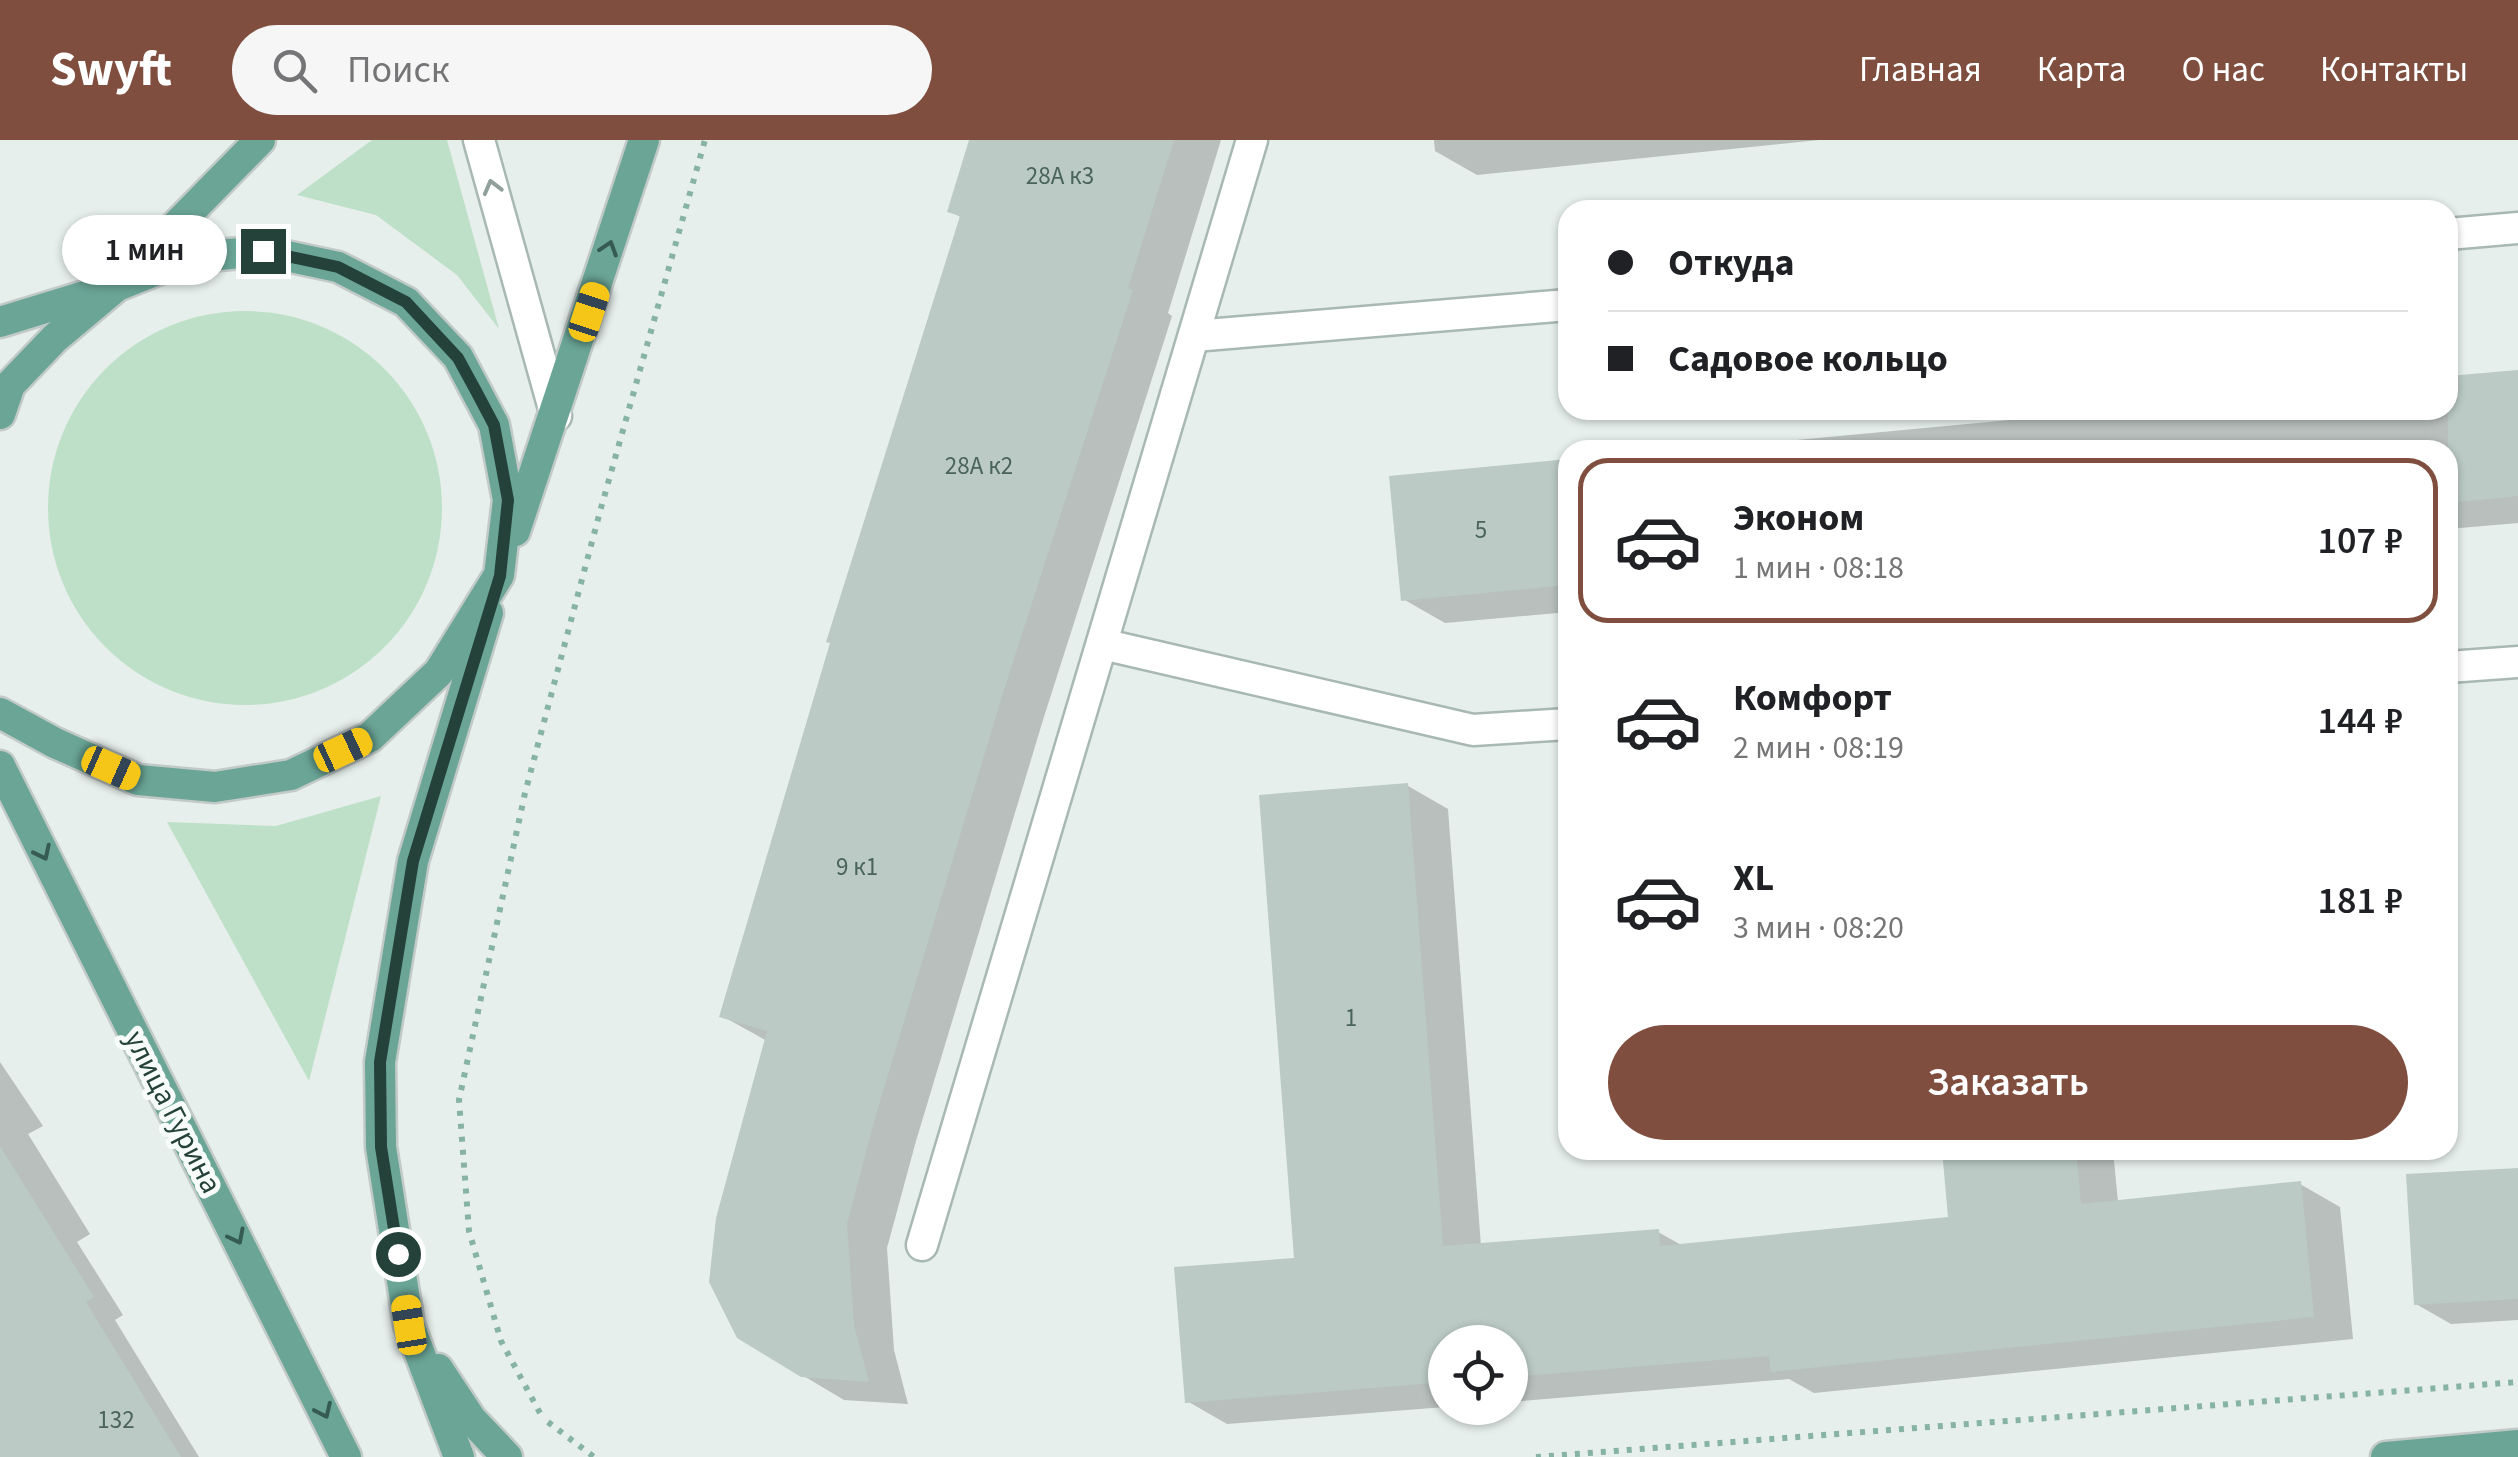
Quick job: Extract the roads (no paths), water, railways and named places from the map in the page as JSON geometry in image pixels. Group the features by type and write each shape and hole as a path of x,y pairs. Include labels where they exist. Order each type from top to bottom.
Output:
{"main road":[{"path":"0,414 10,385 54,338 116,286 260,140"},
{"path":"459,1457 409,1325 381,1147 380,1062 413,861 500,576 644,140"},
{"path":"0,322 116,286 187,258 263,251 338,267 406,302 458,358 494,425 508,500 500,576 439,672 370,737 291,775 214,786 138,780 0,713"},
{"name":"улица Гурина","path":"0,766 346,1457"},
{"path":"409,1325 471,1419 507,1457"},
{"path":"2386,1457 2518,1446"}],"street":[{"path":"479,140 556,416"},
{"path":"922,1246 1252,140"},
{"path":"2458,233 2518,228"},
{"path":"1194,336 1558,306"},
{"path":"1102,644 1473,730 1558,725"},
{"path":"2458,666 2518,662"}]}
